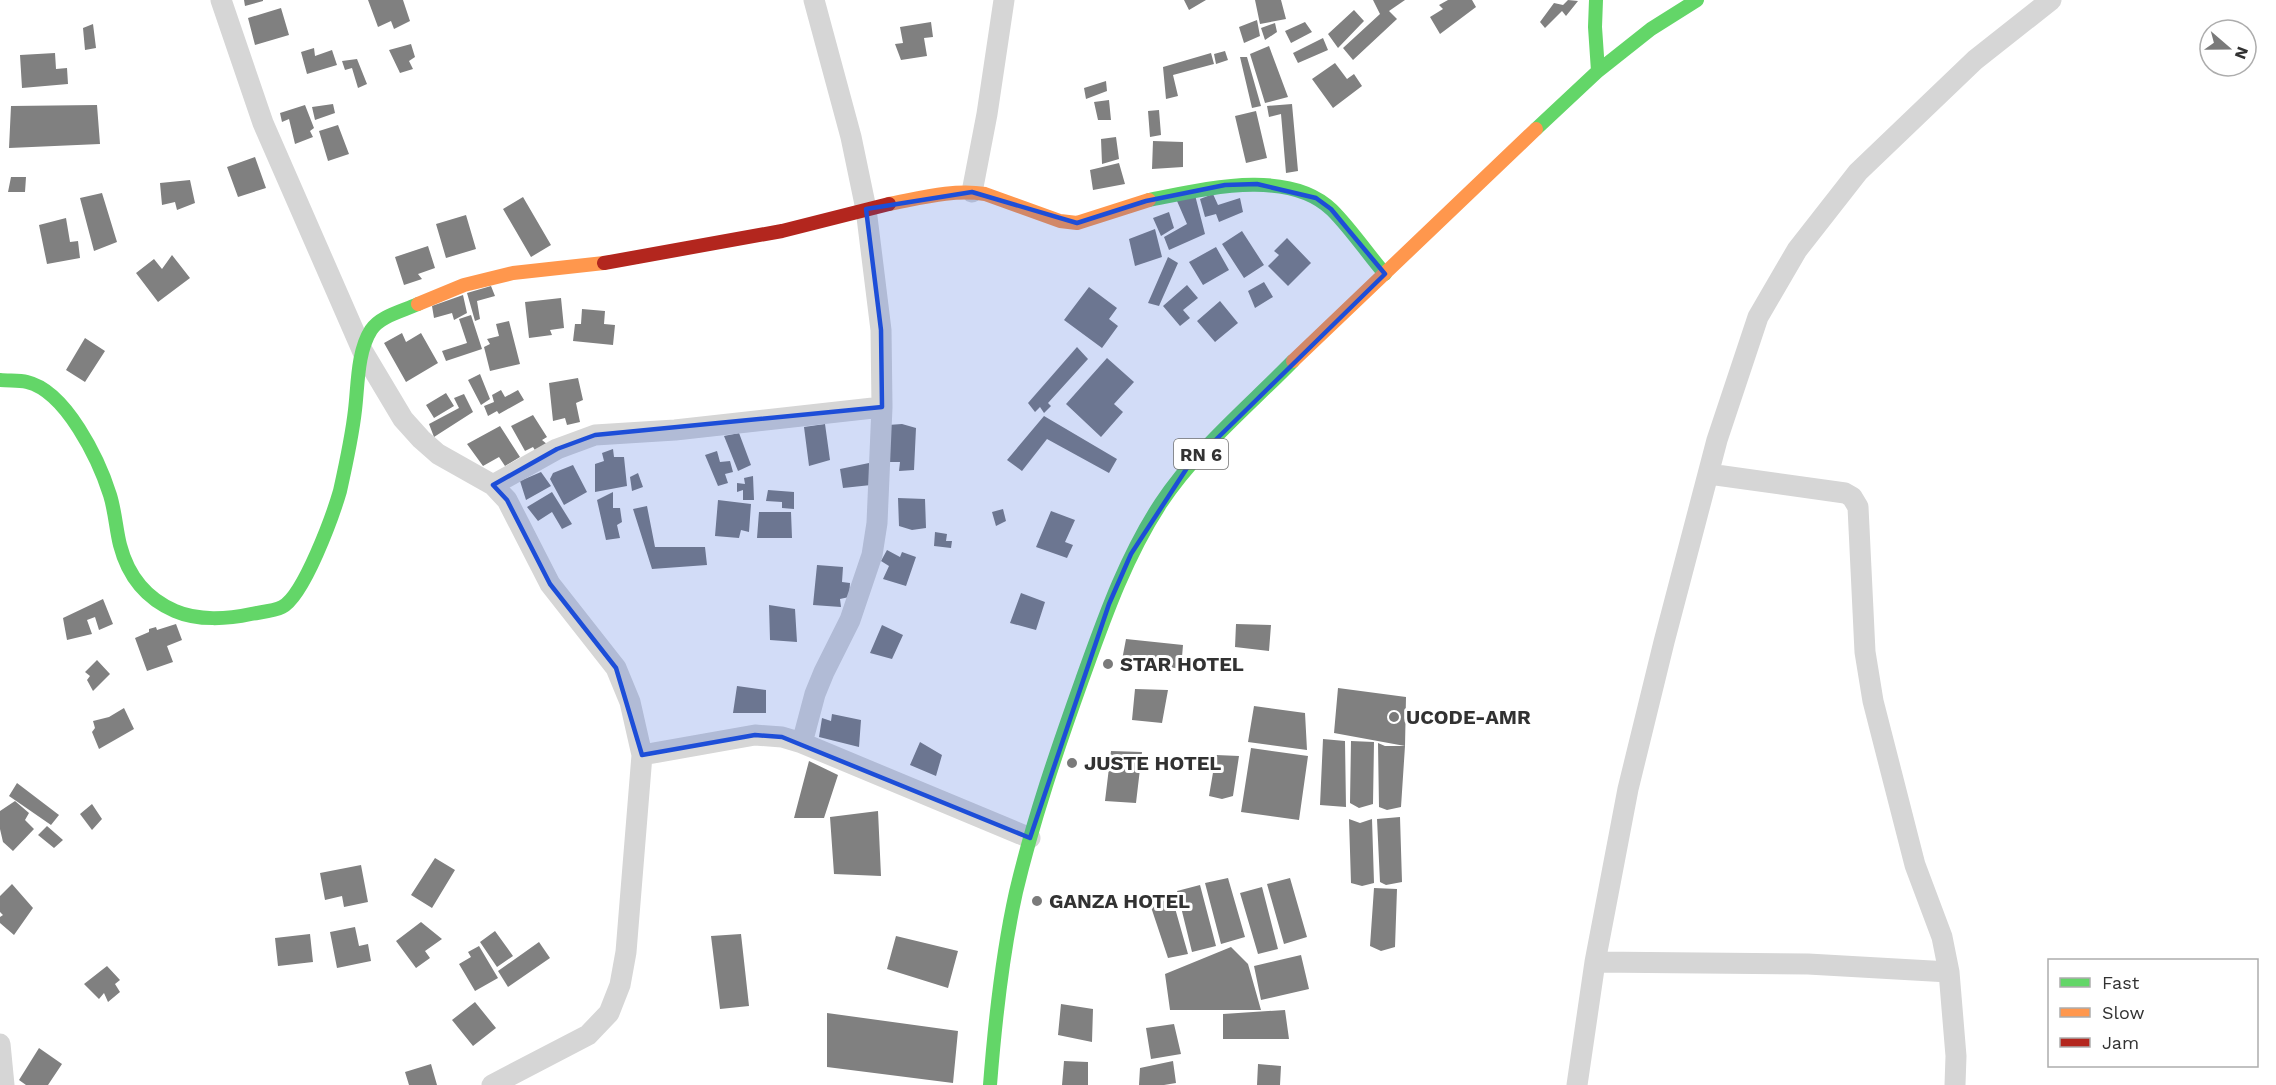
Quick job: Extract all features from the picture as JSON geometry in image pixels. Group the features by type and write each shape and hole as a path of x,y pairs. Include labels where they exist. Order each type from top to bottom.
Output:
{"street":[{"path":"220,0 263,123 363,352 404,419 421,439 438,454 493,485 507,500 550,584 616,668 630,702 642,755 626,951 620,985 609,1013 588,1035 492,1085"},
{"path":"802,743 815,694 850,620 872,555 877,522 882,407 881,330 866,209 849,126 814,0"},
{"path":"972,192 987,114 1004,0"},
{"path":"1596,0 1594,27 1598,71"},
{"name":"RN 6","path":"990,1085 995,1020 1016,894 1030,838 1065,728 1109,604 1131,554 1161,503 1187,468 1384,273 1598,71 1651,29 1697,0"},
{"path":"1577,1085 1595,962 1628,789 1717,440 1758,317 1797,250 1858,172 1975,60 2051,0"},
{"path":"0,380 28,382 51,394 69,414 99,465 111,497 120,546 134,581 153,600 177,612 202,618 243,616 283,607 300,590 339,493 352,434 363,352 371,330 383,319 464,285 513,273 622,261 782,231 866,209 942,194 972,192 1060,221 1077,223 1146,201 1225,185 1257,183 1299,191 1331,208 1384,273"},
{"path":"493,485 557,449 595,435 675,430 882,407"},
{"path":"1709,474 1845,493 1852,497 1858,507 1865,652 1873,701 1915,865 1942,937 1949,972 1956,1056 1955,1085"},
{"path":"642,755 755,735 782,737 802,743 1030,838"},
{"path":"1595,962 1808,964 1949,972"},
{"path":"0,1044 4,1085"}],"highlighted area":[{"path":"1257,184 1316,198 1331,209 1385,274 1187,468 1131,554 1109,604 1030,838 782,737 755,735 642,755 616,668 550,584 507,500 493,485 557,449 595,435 882,407 881,330 866,209 972,192 1077,223 1146,201 1225,185"}],"building":[{"path":"244,0 263,0 263,1 245,6"},
{"path":"368,0 403,0 410,21 394,29 391,21 378,27"},
{"path":"1184,0 1206,0 1189,10"},
{"path":"1255,0 1281,0 1286,19 1260,24"},
{"path":"1373,0 1405,0 1389,11 1397,19 1353,60 1343,48 1380,14"},
{"path":"1448,0 1472,0 1476,7 1440,34 1430,17 1443,9 1439,5"},
{"path":"1568,0 1578,1 1566,16 1562,11 1545,28 1540,22 1554,3 1563,5"},
{"path":"281,8 289,35 255,45 248,18"},
{"path":"1354,10 1364,21 1338,48 1328,34"},
{"path":"1257,20 1260,36 1244,43 1239,27"},
{"path":"931,22 933,37 924,38 927,56 901,60 895,44 903,43 900,27"},
{"path":"1305,22 1312,32 1291,43 1285,31"},
{"path":"1275,23 1277,32 1265,40 1261,28"},
{"path":"93,24 96,48 85,50 83,28"},
{"path":"1323,38 1328,50 1298,63 1293,53"},
{"path":"411,44 415,57 409,61 413,69 400,73 389,50"},
{"path":"1269,46 1288,97 1265,103 1250,54"},
{"path":"314,48 315,56 332,50 337,65 307,74 301,52"},
{"path":"1225,51 1228,60 1216,64 1214,54"},
{"path":"55,53 56,69 67,68 68,84 22,88 20,55"},
{"path":"1211,53 1214,64 1173,75 1178,96 1166,99 1163,67"},
{"path":"1240,57 1247,57 1261,106 1252,108"},
{"path":"357,59 367,84 358,88 352,68 345,70 342,61"},
{"path":"1335,63 1347,79 1354,74 1362,86 1333,108 1312,79"},
{"path":"1106,81 1107,91 1086,99 1084,88"},
{"path":"1109,100 1111,120 1098,120 1094,102"},
{"path":"333,104 335,113 315,120 312,107"},
{"path":"1292,104 1298,171 1286,173 1281,114 1269,117 1267,106"},
{"path":"97,105 100,144 9,148 11,106"},
{"path":"305,105 314,128 310,131 313,137 295,144 289,119 282,122 280,113"},
{"path":"1159,110 1161,135 1150,137 1148,111"},
{"path":"1256,111 1267,158 1246,163 1235,116"},
{"path":"338,125 349,154 328,161 319,131"},
{"path":"1116,137 1119,159 1102,164 1101,139"},
{"path":"1153,141 1183,142 1183,167 1152,169"},
{"path":"255,157 266,188 238,197 227,167"},
{"path":"1119,163 1125,184 1093,190 1090,170"},
{"path":"11,177 26,177 25,192 8,192"},
{"path":"190,180 195,203 177,210 175,202 162,205 160,183"},
{"path":"102,193 117,242 94,251 80,198"},
{"path":"1213,194 1218,205 1240,198 1243,212 1219,222 1216,214 1205,217 1200,199"},
{"path":"1195,195 1205,234 1169,250 1164,237 1187,224 1177,201"},
{"path":"523,197 551,245 531,257 503,209"},
{"path":"1169,212 1174,228 1161,236 1153,218"},
{"path":"466,215 476,249 446,258 436,224"},
{"path":"66,218 70,242 78,241 80,258 47,264 39,225"},
{"path":"1155,229 1162,257 1135,266 1129,239"},
{"path":"1242,231 1264,265 1244,278 1222,244"},
{"path":"1287,238 1311,263 1288,286 1268,266 1279,255 1274,251"},
{"path":"428,246 435,268 418,274 422,279 404,285 395,257"},
{"path":"1216,247 1229,270 1203,285 1189,262"},
{"path":"172,255 190,278 158,302 136,273 154,259 162,269"},
{"path":"1168,257 1178,263 1159,306 1148,303"},
{"path":"1264,282 1273,297 1255,308 1248,291"},
{"path":"1187,285 1198,298 1183,310 1190,318 1180,326 1163,306"},
{"path":"491,286 495,296 477,301 480,319 475,321 467,293"},
{"path":"1089,287 1117,308 1109,319 1118,326 1102,348 1064,320"},
{"path":"463,295 467,313 454,320 452,313 434,318 432,306"},
{"path":"561,298 564,328 550,330 552,335 529,338 525,302"},
{"path":"1220,301 1238,323 1215,342 1197,321"},
{"path":"582,309 605,311 604,324 615,325 613,345 573,341 575,324 581,324"},
{"path":"471,315 482,349 446,361 442,351 467,343 459,319"},
{"path":"509,321 520,364 490,371 484,347 490,344 487,339 499,336 496,324"},
{"path":"402,333 406,342 421,333 438,363 406,382 384,343"},
{"path":"85,338 105,351 85,382 66,370"},
{"path":"1077,347 1088,359 1048,403 1051,406 1044,413 1040,407 1035,412 1028,403"},
{"path":"1107,358 1134,382 1114,404 1123,412 1101,437 1066,404"},
{"path":"480,374 490,399 481,405 468,380"},
{"path":"578,378 583,400 576,403 580,422 567,425 565,418 553,421 549,383"},
{"path":"501,390 505,397 518,390 524,400 499,414 497,411 488,416 484,406 494,402 492,395"},
{"path":"446,393 454,406 434,418 426,405"},
{"path":"464,394 473,412 434,437 429,424 459,408 454,398"},
{"path":"533,415 547,437 542,440 548,445 536,452 533,447 525,451 511,426"},
{"path":"1044,416 1117,459 1109,473 1047,439 1022,471 1007,460"},
{"path":"825,424 830,460 809,466 804,427"},
{"path":"902,424 916,428 914,470 899,471 900,462 886,462 888,425"},
{"path":"500,426 520,457 505,466 499,457 483,466 467,444"},
{"path":"739,433 751,465 738,471 724,436"},
{"path":"613,449 614,457 624,457 627,486 595,492 595,464 604,461 602,453"},
{"path":"717,451 720,462 730,461 733,472 725,474 728,483 718,486 705,455"},
{"path":"869,463 871,485 843,488 840,469"},
{"path":"573,465 587,492 564,505 550,479 553,473"},
{"path":"541,472 551,486 526,500 520,481"},
{"path":"638,473 643,487 632,491 630,477"},
{"path":"753,476 754,500 743,500 743,490 737,492 737,483 745,484 744,478"},
{"path":"768,490 794,492 794,509 782,508 782,502 766,501"},
{"path":"552,492 572,524 562,529 552,512 538,521 527,507"},
{"path":"613,492 613,508 620,508 622,522 617,525 620,538 606,540 597,500"},
{"path":"898,498 925,499 926,528 912,530 899,526"},
{"path":"718,500 751,504 749,532 741,530 739,538 715,536"},
{"path":"647,506 655,547 705,547 707,565 652,569 633,509"},
{"path":"1003,509 1006,521 996,526 992,512"},
{"path":"1051,511 1075,520 1065,542 1073,545 1067,558 1036,547"},
{"path":"759,512 791,512 792,538 757,538"},
{"path":"935,532 947,534 946,541 952,541 951,548 934,546"},
{"path":"887,550 900,557 902,552 916,557 906,586 883,579 889,566 881,561"},
{"path":"817,565 843,567 842,582 850,583 849,597 840,599 841,607 813,605"},
{"path":"1021,593 1045,602 1036,630 1010,623"},
{"path":"103,599 113,624 99,630 95,617 87,620 92,634 67,640 63,618"},
{"path":"769,605 795,609 797,642 770,640"},
{"path":"176,624 182,640 167,646 173,662 147,671 135,638 149,632 149,629 156,627 157,630"},
{"path":"1236,624 1271,625 1269,651 1235,647"},
{"path":"882,625 903,635 892,659 870,653"},
{"path":"1126,639 1183,645 1181,669 1122,660"},
{"path":"97,660 110,674 93,691 87,680 90,676 85,672"},
{"path":"737,686 766,690 766,713 733,713"},
{"path":"1338,688 1406,697 1405,746 1334,733"},
{"path":"1135,689 1168,690 1162,723 1132,720"},
{"path":"1254,706 1305,713 1307,750 1248,742"},
{"path":"124,708 134,729 99,749 92,732 95,728 93,721 109,717"},
{"path":"832,714 861,720 859,747 819,737 822,718 831,721"},
{"path":"1323,739 1345,741 1346,807 1320,805"},
{"path":"1351,741 1374,742 1373,804 1359,808 1350,803"},
{"path":"920,742 942,755 936,776 910,765"},
{"path":"1378,743 1385,746 1405,746 1401,807 1387,810 1379,807"},
{"path":"1251,748 1308,756 1299,820 1241,812"},
{"path":"1111,751 1142,752 1136,803 1105,801"},
{"path":"1216,755 1239,756 1233,796 1222,799 1209,796"},
{"path":"809,761 838,775 824,818 794,818"},
{"path":"17,783 59,815 51,825 9,796"},
{"path":"15,801 29,813 25,820 34,829 13,851 3,842 0,811"},
{"path":"92,804 102,819 92,830 80,814"},
{"path":"878,811 881,876 834,874 830,817"},
{"path":"1400,817 1402,882 1386,885 1380,882 1377,819"},
{"path":"1349,819 1360,823 1372,819 1374,883 1362,886 1351,883"},
{"path":"47,826 63,840 54,848 38,835"},
{"path":"435,858 455,870 432,908 411,895"},
{"path":"361,865 368,902 344,907 342,896 325,900 320,873"},
{"path":"1228,878 1245,937 1221,944 1205,883"},
{"path":"1290,878 1307,937 1284,944 1267,884"},
{"path":"12,884 33,908 14,935 0,923 0,917 3,915 0,912 0,896"},
{"path":"1200,885 1216,946 1192,952 1177,891"},
{"path":"1262,887 1278,949 1258,954 1240,893"},
{"path":"1374,888 1397,889 1395,947 1381,951 1370,946"},
{"path":"1171,894 1188,954 1168,958 1149,901"},
{"path":"421,922 442,939 425,951 430,958 416,968 396,941"},
{"path":"355,927 359,946 368,944 371,961 337,968 330,932"},
{"path":"495,931 513,956 497,967 480,942"},
{"path":"310,934 313,962 278,966 275,938"},
{"path":"741,934 749,1006 720,1009 711,936"},
{"path":"896,936 958,951 948,988 887,969"},
{"path":"539,942 550,958 508,987 498,971"},
{"path":"479,946 498,978 475,991 459,964 471,957 468,952"},
{"path":"1231,947 1248,964 1261,1010 1170,1010 1165,974"},
{"path":"1301,955 1309,989 1261,1000 1254,966"},
{"path":"107,966 120,980 115,984 120,992 108,1002 104,993 99,999 84,984"},
{"path":"475,1002 496,1028 473,1046 452,1020"},
{"path":"1061,1004 1093,1009 1092,1042 1058,1035"},
{"path":"1285,1010 1289,1039 1223,1039 1223,1014"},
{"path":"827,1013 958,1031 953,1083 827,1067"},
{"path":"1174,1024 1181,1054 1151,1059 1146,1028"},
{"path":"39,1048 62,1064 48,1085 26,1085 19,1080"},
{"path":"1064,1061 1088,1062 1088,1085 1062,1085"},
{"path":"1173,1061 1176,1083 1139,1085 1140,1068"},
{"path":"431,1064 437,1085 409,1085 405,1072"},
{"path":"1258,1064 1281,1066 1280,1085 1257,1085"}],"traffic: fast":[{"path":"1596,0 1598,71"},
{"path":"1536,129 1598,71 1651,29 1697,0"},
{"path":"1149,200 1218,187 1268,185 1292,189 1314,197 1332,210 1385,274"},
{"path":"0,380 24,381 41,388 68,412 89,446 105,480 123,556 133,576 147,593 164,606 184,614 203,618 242,616 282,607 291,600 299,588 317,554 340,491 349,450 359,369 366,339 380,321 418,304"},
{"path":"990,1085 1003,964 1016,892 1038,812 1064,733 1116,589 1148,524 1175,484 1224,429 1293,361"}],"traffic: slow":[{"path":"1293,361 1536,129"},
{"path":"889,204 937,195 985,194 1060,221 1077,223 1149,200"},
{"path":"418,304 464,285 513,273 604,263"}],"traffic: jam":[{"path":"604,263 782,231 889,204"}],"place":[{"name":"STAR HOTEL","path":"1108,664"},
{"name":"UCODE-AMR","path":"1394,717"},
{"name":"JUSTE HOTEL","path":"1072,763"},
{"name":"GANZA HOTEL","path":"1037,901"}]}
